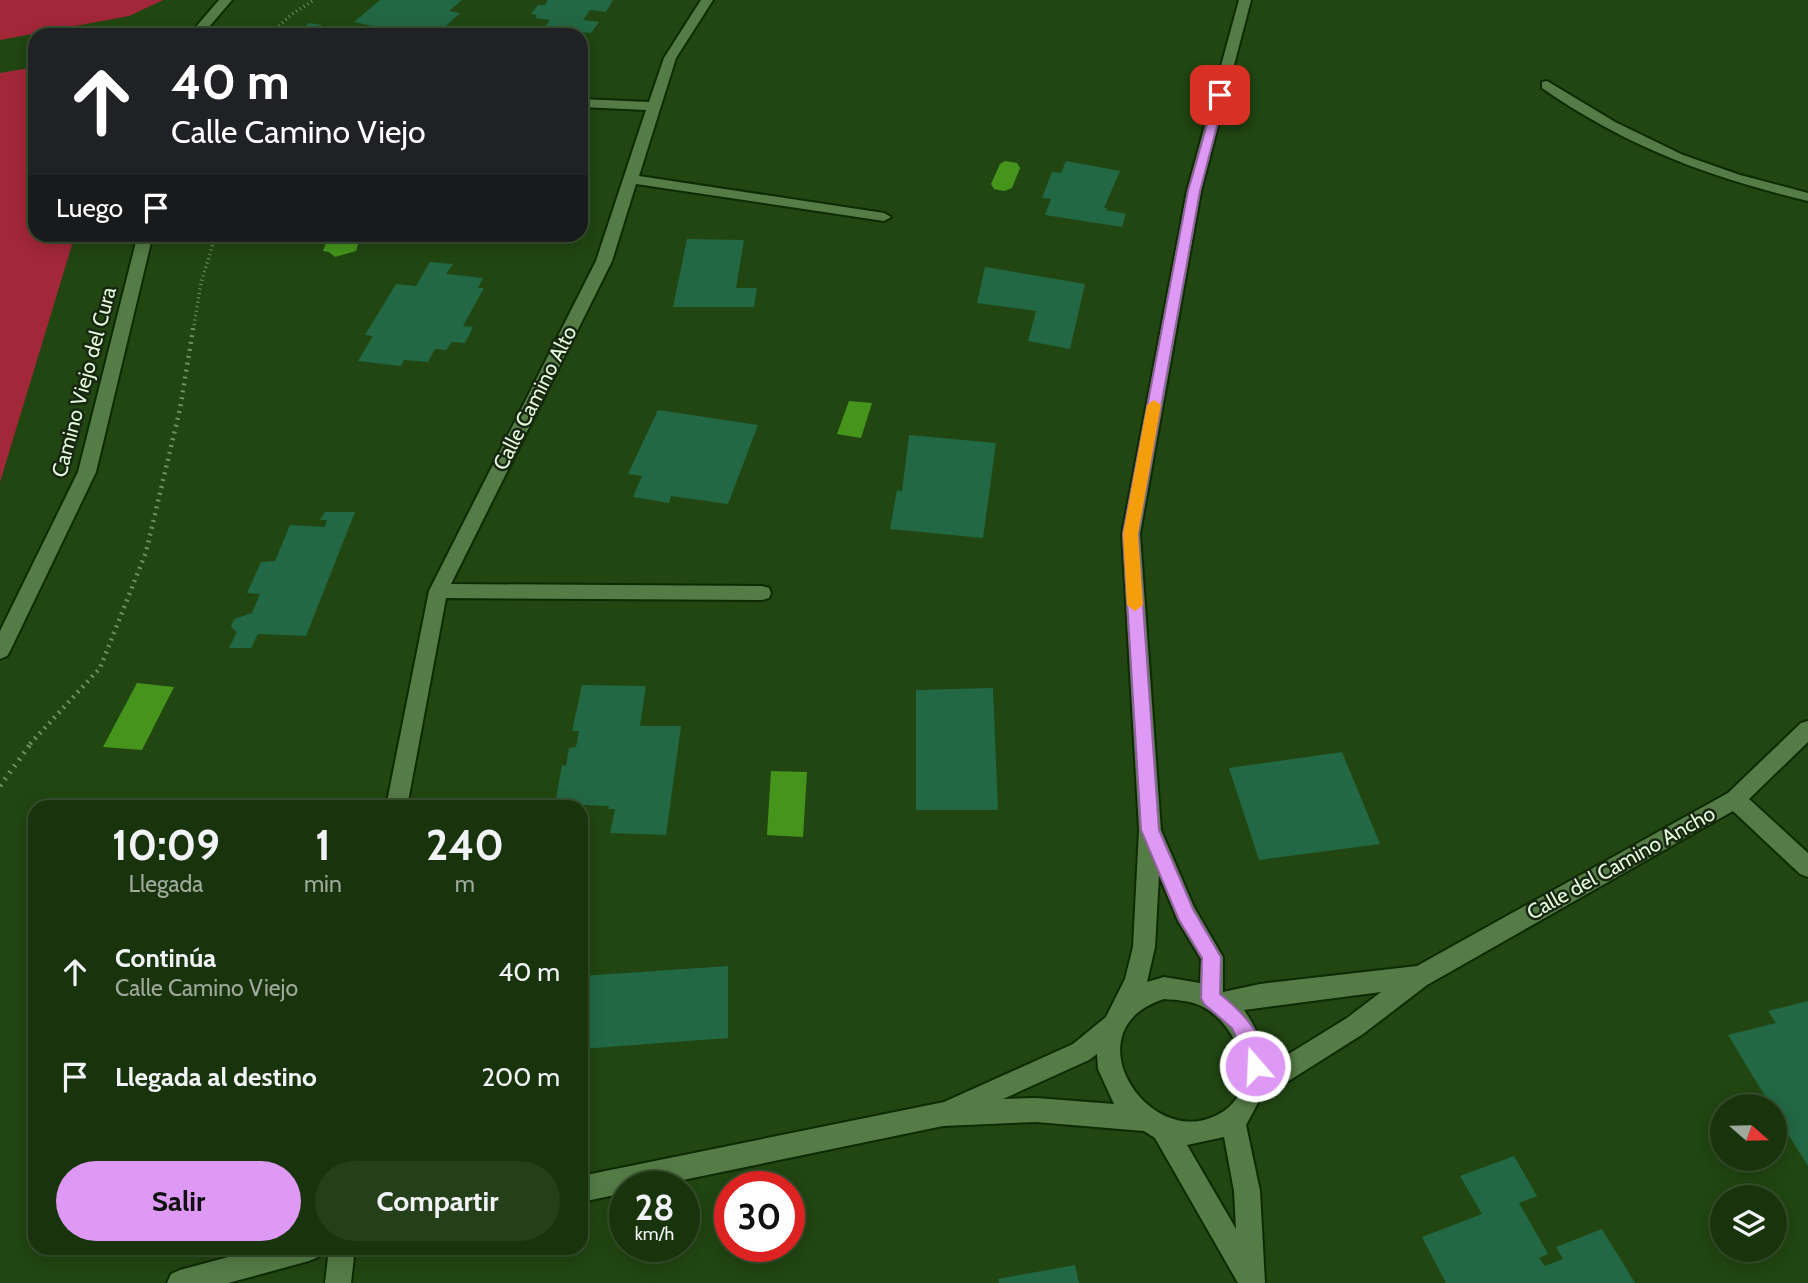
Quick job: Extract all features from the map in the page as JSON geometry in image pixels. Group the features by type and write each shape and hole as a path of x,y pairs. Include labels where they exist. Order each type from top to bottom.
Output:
{"street":[{"path":"201,28 226,0"},
{"name":"Calle Camino Alto","path":"397,800 438,591 604,261 670,58 701,4 707,0"},
{"path":"1245,0 1194,191 1131,534 1150,830 1144,947 1136,981 1117,1019 1107,1059 1114,1083 1124,1100 1154,1124 1252,1283"},
{"path":"1547,85 1585,113 1642,142 1724,175 1808,197"},
{"path":"588,103 655,106"},
{"path":"631,179 884,217"},
{"name":"Camino Viejo del Cura","path":"0,651 88,472 144,242"},
{"path":"438,591 762,593"},
{"name":"Calle del Camino Ancho","path":"1253,1090 1355,1026 1419,977 1735,799 1808,729"},
{"path":"1735,799 1808,867"},
{"path":"1150,830 1186,914 1212,957 1217,1001"},
{"name":"Calle del Camino Ancho","path":"1217,1001 1419,977"},
{"path":"588,1188 943,1114 1036,1110 1154,1124 1185,1134 1207,1132 1233,1120 1253,1090 1253,1049 1239,1022 1217,1001 1185,989 1164,988 1140,996 1081,1052 943,1114"},
{"path":"1233,1120 1247,1191 1252,1283"},
{"path":"180,1283 283,1255"},
{"path":"338,1283 341,1255"}],"path":[{"path":"277,28 314,0"},
{"path":"0,786 35,737 100,668 141,565 180,409 201,283 214,242"}],"shaded area":[{"path":"0,0 163,0 129,16 64,28 28,28 28,35 0,40"},
{"path":"28,68 28,242 73,242 0,482 0,73"},
{"path":"1005,161 1017,163 1020,168 1012,188 1004,191 994,189 991,184 1000,164"},
{"path":"326,242 359,242 356,251 335,257 323,251"},
{"path":"849,401 872,403 861,438 837,434"},
{"path":"137,683 174,687 142,750 103,747"},
{"path":"771,771 807,772 803,837 767,835"}],"building":[{"path":"380,0 462,0 449,11 460,13 444,28 370,28 372,26 354,22"},
{"path":"548,0 613,0 606,12 590,10 583,20 599,22 591,33 588,33 588,28 544,28 550,20 535,18 537,15 531,14 538,5 545,5"},
{"path":"309,23 322,25 318,28 302,28"},
{"path":"1066,161 1120,171 1104,208 1126,214 1122,227 1045,215 1051,199 1042,198 1052,172 1061,173"},
{"path":"687,239 744,240 736,288 757,288 754,307 673,307"},
{"path":"430,262 453,264 446,274 483,278 478,288 484,288 463,326 473,327 465,343 452,342 446,350 435,349 428,362 404,360 401,366 358,361 373,336 365,335 396,284 416,286"},
{"path":"985,267 1085,284 1070,349 1028,341 1036,311 977,303"},
{"path":"658,410 758,425 728,504 671,496 669,503 633,497 642,476 628,474"},
{"path":"909,435 996,443 983,538 890,529 897,490 902,491"},
{"path":"325,512 355,512 306,636 258,634 251,648 229,648 237,632 231,627 234,619 252,613 260,594 247,593 261,562 275,561 290,525 325,527 327,520 320,520"},
{"path":"582,685 646,686 640,726 681,726 666,835 610,833 615,809 608,809 609,806 588,805 588,800 556,800 562,765 566,766 569,748 576,747 579,731 572,731"},
{"path":"993,688 998,810 916,810 916,690"},
{"path":"1342,752 1380,844 1259,860 1229,768"},
{"path":"728,966 728,1038 588,1048 588,976"},
{"path":"1808,1001 1808,1166 1787,1133 1787,1094 1764,1094 1728,1035 1776,1023 1768,1011"},
{"path":"1514,1156 1537,1196 1519,1203 1548,1254 1539,1258 1545,1266 1563,1259 1556,1247 1602,1229 1635,1283 1446,1283 1422,1237 1482,1214 1460,1176"},
{"path":"1075,1265 1079,1283 999,1283 998,1279"}],"slow traffic":[{"path":"1135,605 1131,534 1154,405"}],"route":[{"path":"1220,95 1194,191 1131,534 1150,830 1186,914 1212,957 1211,998 1239,1022 1253,1049 1255,1066"}]}
